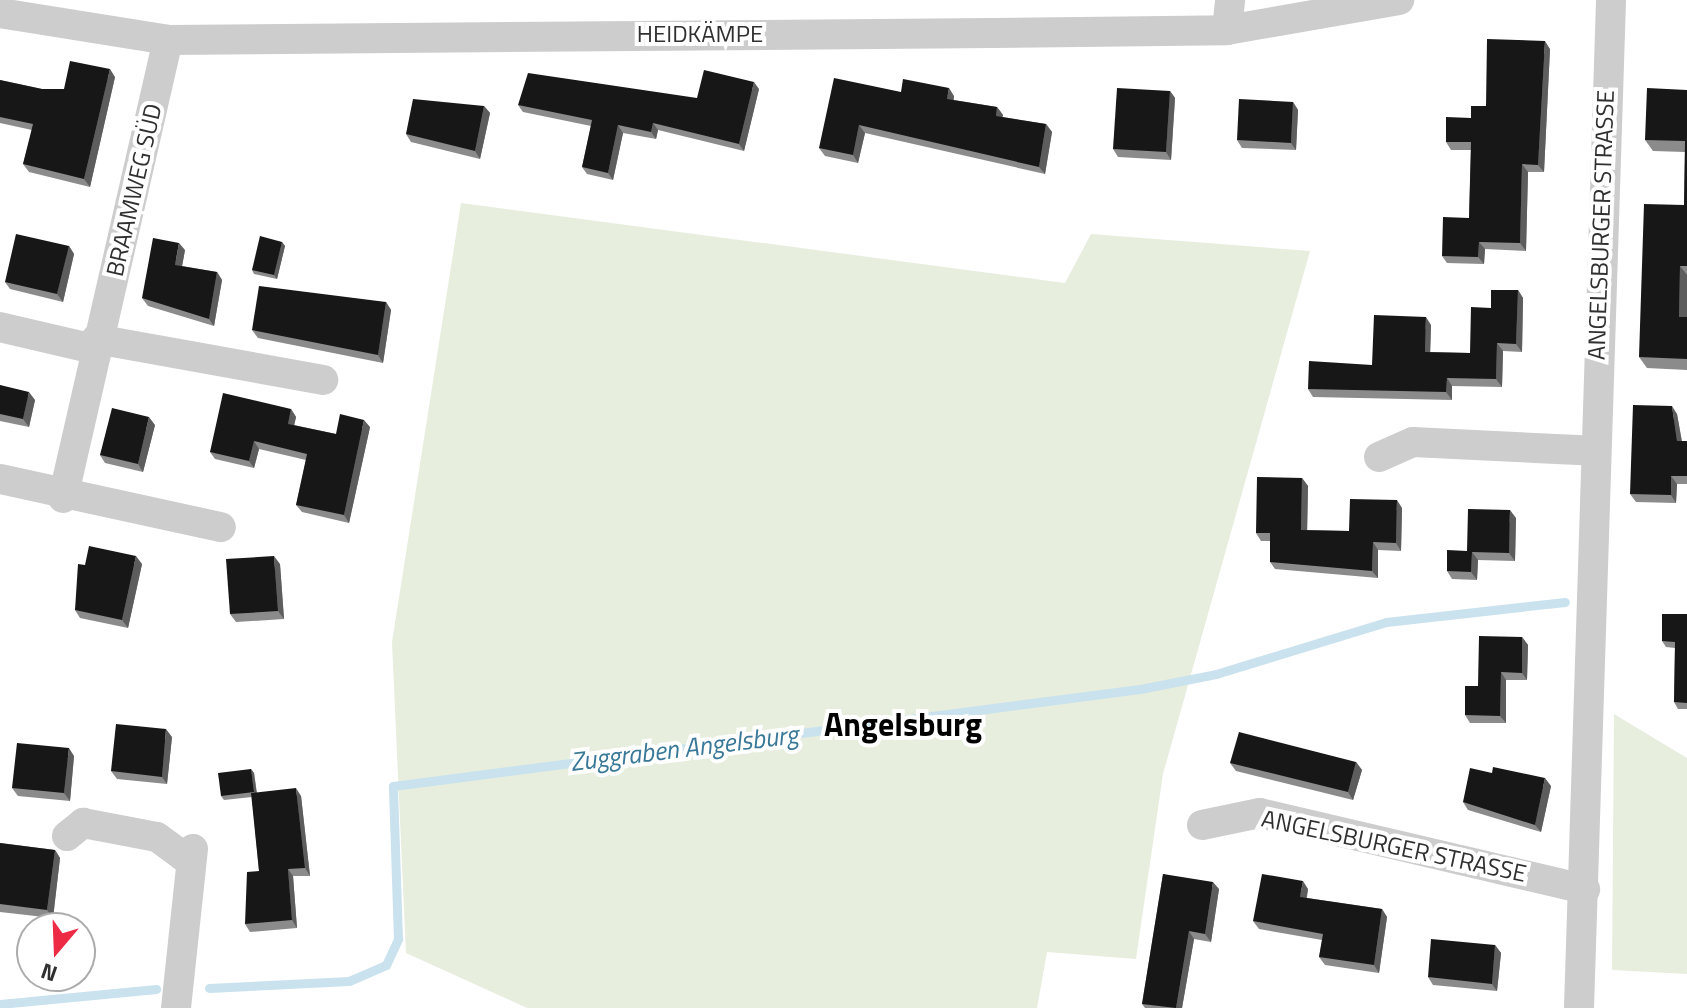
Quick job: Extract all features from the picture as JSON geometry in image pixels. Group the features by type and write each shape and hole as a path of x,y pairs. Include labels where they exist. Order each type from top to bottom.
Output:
{"street":[{"path":"1227,30 1230,0"},
{"name":"HEIDKÄMPE","path":"0,13 168,40 1227,30 1399,0"},
{"name":"ANGELSBURGER STRASSE","path":"1579,1008 1585,889 1594,451 1611,0"},
{"name":"BRAAMWEG SÜD","path":"63,495 95,344 168,40"},
{"path":"0,327 323,380"},
{"path":"1379,457 1413,442 1594,451"},
{"path":"0,479 221,527"},
{"name":"ANGELSBURGER STRASSE","path":"1202,825 1260,813 1585,889"},
{"path":"67,836 83,823 157,837 192,856 176,1008"}],"green space":[{"path":"461,203 1065,283 1091,234 1310,251 1163,774 1136,959 1047,952 1037,1008 527,1008 406,953 392,642"},
{"path":"1614,714 1687,758 1687,974 1612,970"}],"building":[{"path":"1487,39 1545,41 1538,165 1522,164 1520,243 1479,242 1478,257 1442,256 1443,217 1469,218 1471,142 1446,142 1446,117 1471,118 1471,106 1486,106"},
{"path":"70,61 110,69 84,179 23,164 33,124 0,117 0,80 42,89 64,89"},
{"path":"704,70 754,82 739,144 653,123 651,132 618,125 608,173 582,167 592,120 518,105 528,73 697,98"},
{"path":"834,78 901,92 903,79 949,88 947,99 997,107 996,116 1046,124 1039,167 859,125 853,155 819,148"},
{"path":"1117,88 1170,91 1166,152 1113,149"},
{"path":"1647,88 1687,90 1687,266 1680,266 1679,317 1687,317 1687,359 1639,357 1644,204 1684,205 1685,141 1645,140"},
{"path":"413,99 484,106 475,151 406,134"},
{"path":"1239,99 1293,102 1291,143 1237,140"},
{"path":"16,234 69,246 57,294 5,282"},
{"path":"260,236 282,242 274,275 252,270"},
{"path":"153,238 179,243 175,265 217,272 209,319 142,298"},
{"path":"259,286 386,302 378,355 252,330"},
{"path":"1491,290 1518,290 1516,344 1497,343 1496,379 1447,378 1446,392 1308,389 1309,361 1372,365 1374,315 1426,317 1425,352 1470,353 1471,307 1491,308"},
{"path":"0,385 29,392 23,419 0,414"},
{"path":"223,393 291,409 288,424 336,434 340,414 364,420 344,515 296,505 307,454 254,441 249,461 210,452"},
{"path":"1633,405 1672,406 1677,441 1687,441 1687,476 1671,476 1671,495 1630,494"},
{"path":"112,408 149,417 138,464 100,455"},
{"path":"1257,477 1302,478 1301,530 1349,531 1350,499 1397,500 1396,543 1373,542 1372,571 1270,562 1270,533 1256,533"},
{"path":"1468,509 1510,510 1509,553 1472,552 1471,572 1447,571 1447,550 1467,551"},
{"path":"89,546 136,556 122,620 75,610 78,564 85,565"},
{"path":"274,556 278,611 230,614 226,559"},
{"path":"1662,614 1687,614 1687,703 1674,702 1675,642 1662,641"},
{"path":"1479,636 1522,637 1522,673 1501,672 1500,716 1465,715 1465,686 1478,686"},
{"path":"116,724 166,729 162,777 111,771"},
{"path":"1239,732 1356,762 1348,792 1230,763"},
{"path":"17,743 69,748 64,793 12,788"},
{"path":"1493,767 1545,778 1535,825 1463,802 1470,768 1492,773"},
{"path":"251,769 254,792 221,796 218,773"},
{"path":"296,788 305,868 288,869 292,920 245,924 247,872 259,871 251,793"},
{"path":"0,843 55,850 47,910 0,904"},
{"path":"1163,874 1213,882 1205,934 1189,931 1176,1008 1142,1004"},
{"path":"1262,874 1303,881 1300,897 1382,909 1374,965 1319,957 1323,934 1253,921"},
{"path":"1431,939 1495,945 1492,984 1428,977"}],"waterway":[{"name":"Zuggraben Angelsburg","path":"209,988 349,981 386,965 398,939 393,786 1140,689 1216,674 1386,622 1565,602"},
{"name":"Zuggraben Angelsburg","path":"0,1004 156,989"}],"district":[{"name":"Angelsburg","path":"903,724"}]}
